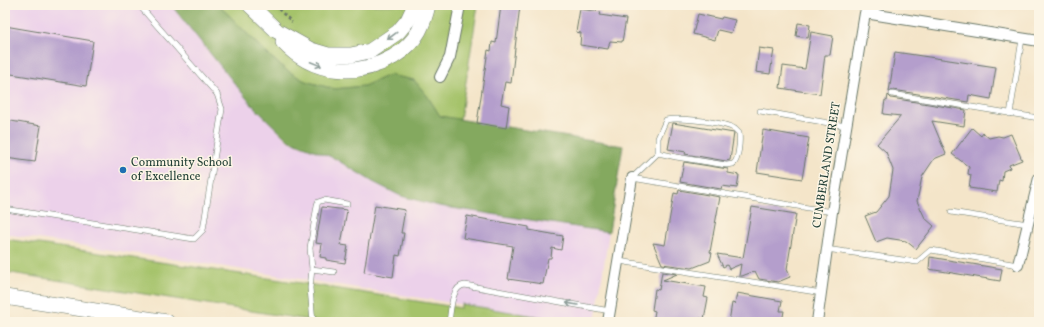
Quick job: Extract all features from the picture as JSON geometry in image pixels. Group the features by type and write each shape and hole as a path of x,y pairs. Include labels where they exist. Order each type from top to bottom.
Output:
{"street":[{"path":"250,5 277,31 311,50 328,55 351,55 370,51 398,32 408,20 415,5"},
{"path":"277,31 284,43 300,57 326,68 354,70 369,68 383,62 406,47 418,32 428,5"},
{"path":"440,77 450,57 460,5"},
{"name":"CUMBERLAND STREET","path":"817,322 822,293 826,249 865,14 1022,39"},
{"path":"1022,39 1039,41"},
{"path":"608,322 632,178"},
{"path":"1018,265 1039,178"},
{"path":"5,297 162,322"}],"lane":[{"path":"5,209 194,239 203,230 222,109 217,94 139,5"},
{"path":"1010,114 1022,39"},
{"path":"892,94 1039,118"},
{"path":"760,111 846,126"},
{"path":"632,178 658,153 658,138 666,120 674,118 717,124 734,128 739,133 740,139 737,161 733,164 726,165 658,153"},
{"path":"632,178 832,212"},
{"path":"313,322 310,288 312,269 310,248 317,205 318,202 324,200 348,204"},
{"path":"951,212 1028,224"},
{"path":"826,249 917,262 931,250 1018,265"},
{"path":"619,261 822,293"},
{"path":"312,269 334,272"},
{"path":"449,322 453,296 461,285 493,289 610,311"}],"path":[{"path":"274,5 294,24"}],"shaded area":[{"path":"5,5 171,5 252,105 288,141 334,158 373,182 401,196 439,206 609,232 595,322 572,322 226,267 5,234"}],"green space":[{"path":"171,5 219,5 265,52 286,70 305,81 334,89 364,86 389,75 414,80 428,97 440,116 623,146 609,232 439,206 401,196 373,182 334,158 288,140 252,105"},
{"path":"219,5 478,5 460,120 440,116 428,97 414,80 389,75 364,86 334,89 305,81 286,70 265,52"},
{"path":"5,239 461,308 461,304 572,322 321,322 5,272"}],"building":[{"path":"501,5 520,5 511,83 505,82 501,104 509,106 506,128 477,123 488,50 491,51 492,42 496,43"},
{"path":"580,9 601,12 600,15 626,19 622,42 610,41 608,49 580,45 581,33 576,32"},
{"path":"698,14 721,19 722,17 735,20 731,33 718,30 715,40 693,34"},
{"path":"798,23 810,25 808,38 796,36"},
{"path":"5,26 93,41 86,86 5,73"},
{"path":"811,32 833,36 830,55 825,55 820,94 780,88 783,66 805,69"},
{"path":"759,48 774,50 770,74 756,72"},
{"path":"895,52 996,67 991,99 969,95 968,102 893,90 889,92"},
{"path":"888,95 891,98 966,110 964,126 932,121 946,154 934,159 922,177 917,201 925,218 934,226 916,249 906,241 887,238 876,242 865,216 876,212 889,196 893,170 886,152 877,144 901,116 883,114 885,100 887,101"},
{"path":"5,120 41,126 35,162 5,158"},
{"path":"673,123 734,133 730,160 726,161 685,154 686,152 668,149"},
{"path":"972,128 981,136 983,133 989,138 998,136 1003,137 1011,134 1022,160 1009,165 1010,168 1003,171 1002,181 999,180 997,192 969,188 971,175 968,174 969,167 952,154"},
{"path":"763,130 809,138 802,179 757,172"},
{"path":"684,162 728,169 728,173 739,175 737,188 722,186 721,189 680,182"},
{"path":"679,190 720,197 710,252 712,253 710,261 692,268 662,264 653,243 665,245 674,193 678,194"},
{"path":"375,205 405,210 401,233 404,233 400,256 396,255 393,277 364,272"},
{"path":"322,207 347,210 341,245 348,246 345,263 326,260 326,258 320,257 322,244 316,243"},
{"path":"752,207 796,214 787,269 790,277 778,282 759,279 755,271 739,276 741,264 729,269 727,265 723,267 717,254 743,258"},
{"path":"467,216 529,227 529,230 563,236 561,250 552,248 551,258 548,258 543,284 508,279 513,246 463,238"},
{"path":"930,257 1002,269 1000,281 929,269"},
{"path":"662,272 677,274 663,280 706,287 704,297 708,298 704,319 700,318 699,322 653,322 655,311 652,310 655,289 659,290"},
{"path":"737,293 782,301 780,311 784,311 782,322 729,322 732,303 735,304"}],"place":[{"name":"Community School of Excellence","path":"123,170"}]}
